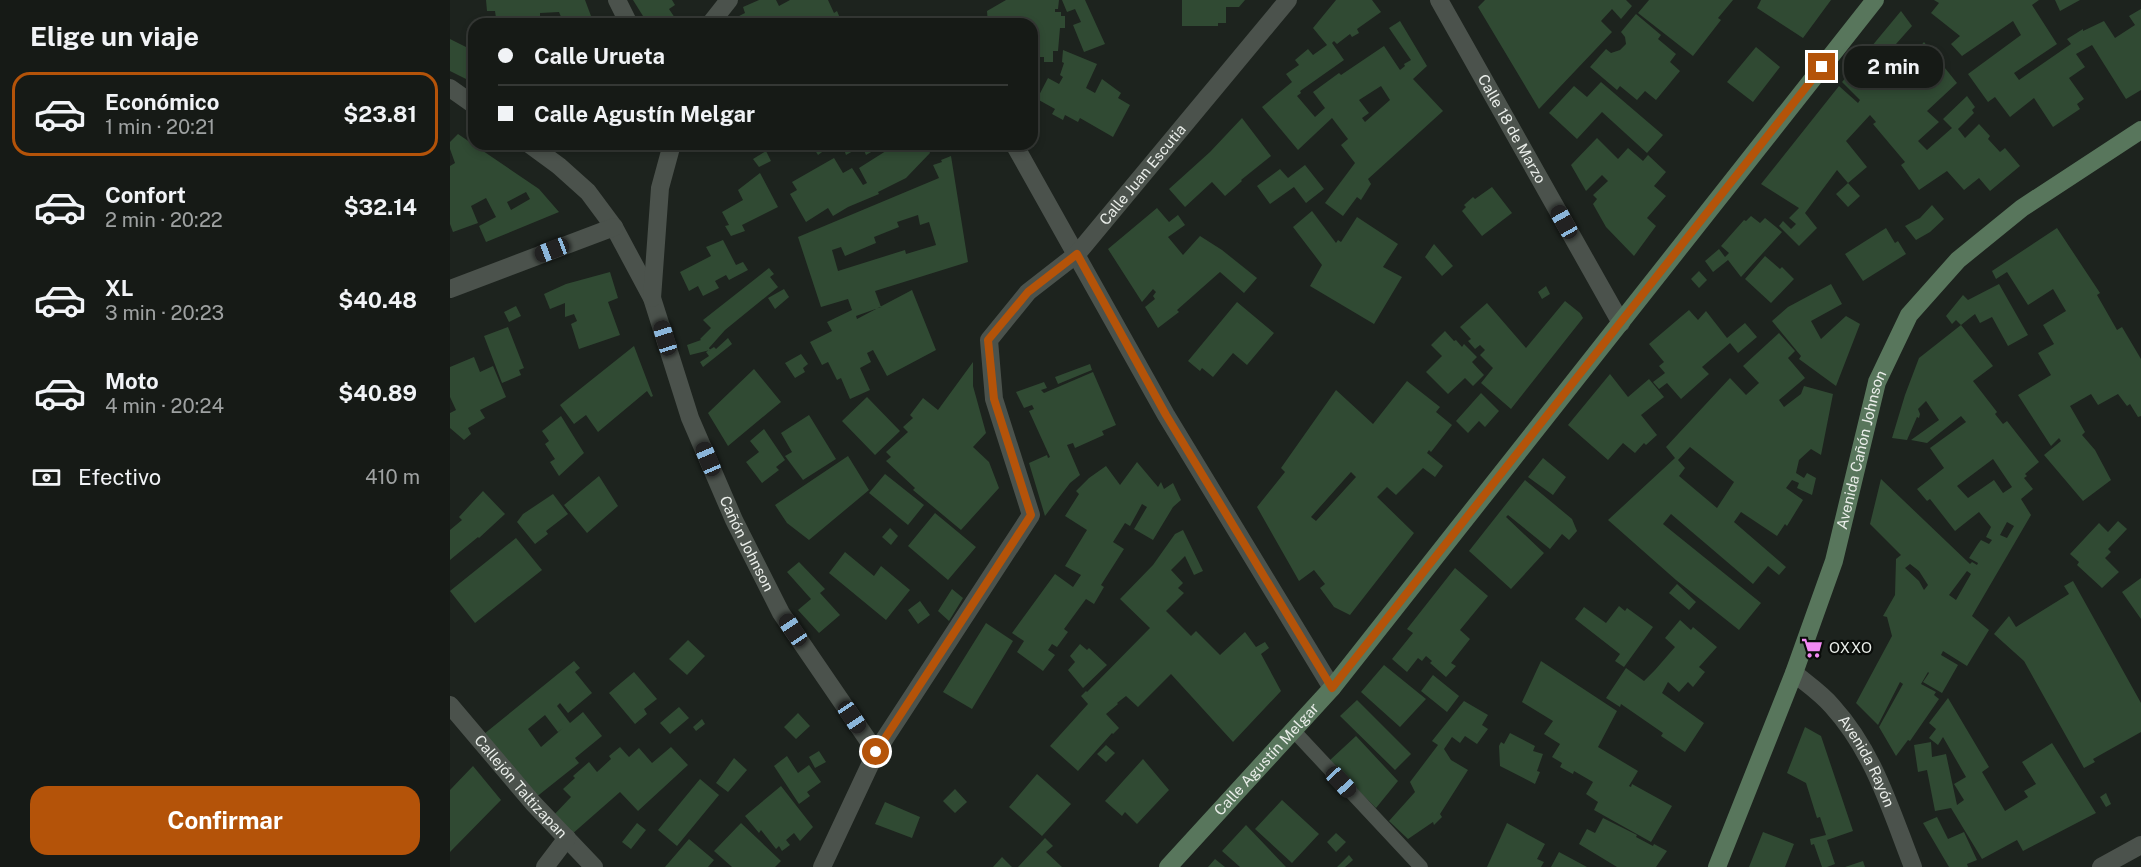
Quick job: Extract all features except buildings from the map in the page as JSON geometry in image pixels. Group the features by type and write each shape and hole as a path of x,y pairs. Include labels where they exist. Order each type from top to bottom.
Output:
{"street":[{"path":"617,0 626,18"},
{"path":"715,18 729,0"},
{"name":"Calle Juan Escutia","path":"876,752 1031,515 994,399 988,340 1028,292 1077,254 1288,0"},
{"name":"Calle 18 de Marzo","path":"1439,0 1621,323"},
{"name":"Calle Agustín Melgar","path":"1168,867 1332,688 1875,0"},
{"path":"450,88 468,101"},
{"name":"Avenida Cañón Johnson","path":"1717,867 1794,673 1834,561 1877,382 1909,315 1958,260 2022,208 2141,130"},
{"name":"Cañón Johnson","path":"536,150 559,166 588,192 614,227 652,298 690,418 734,520 781,613 876,752"},
{"path":"652,298 660,188 670,150"},
{"path":"1017,150 1166,415 1332,688"},
{"path":"450,289 614,227"},
{"name":"Avenida Rayón","path":"1794,673 1831,704 1857,736 1877,773 1913,867"},
{"name":"Callejón Taltizapan","path":"450,705 533,803 594,867"},
{"path":"822,867 876,752"},
{"path":"545,867 567,838"},
{"path":"2101,867 2141,845"}],"lane":[{"path":"1293,730 1421,867"}],"place":[{"name":"OXXO","path":"1812,648"}],"route":[{"path":"876,752 1031,515 994,399 988,340 1028,292 1077,254 1166,415 1332,688 1822,67"}]}
